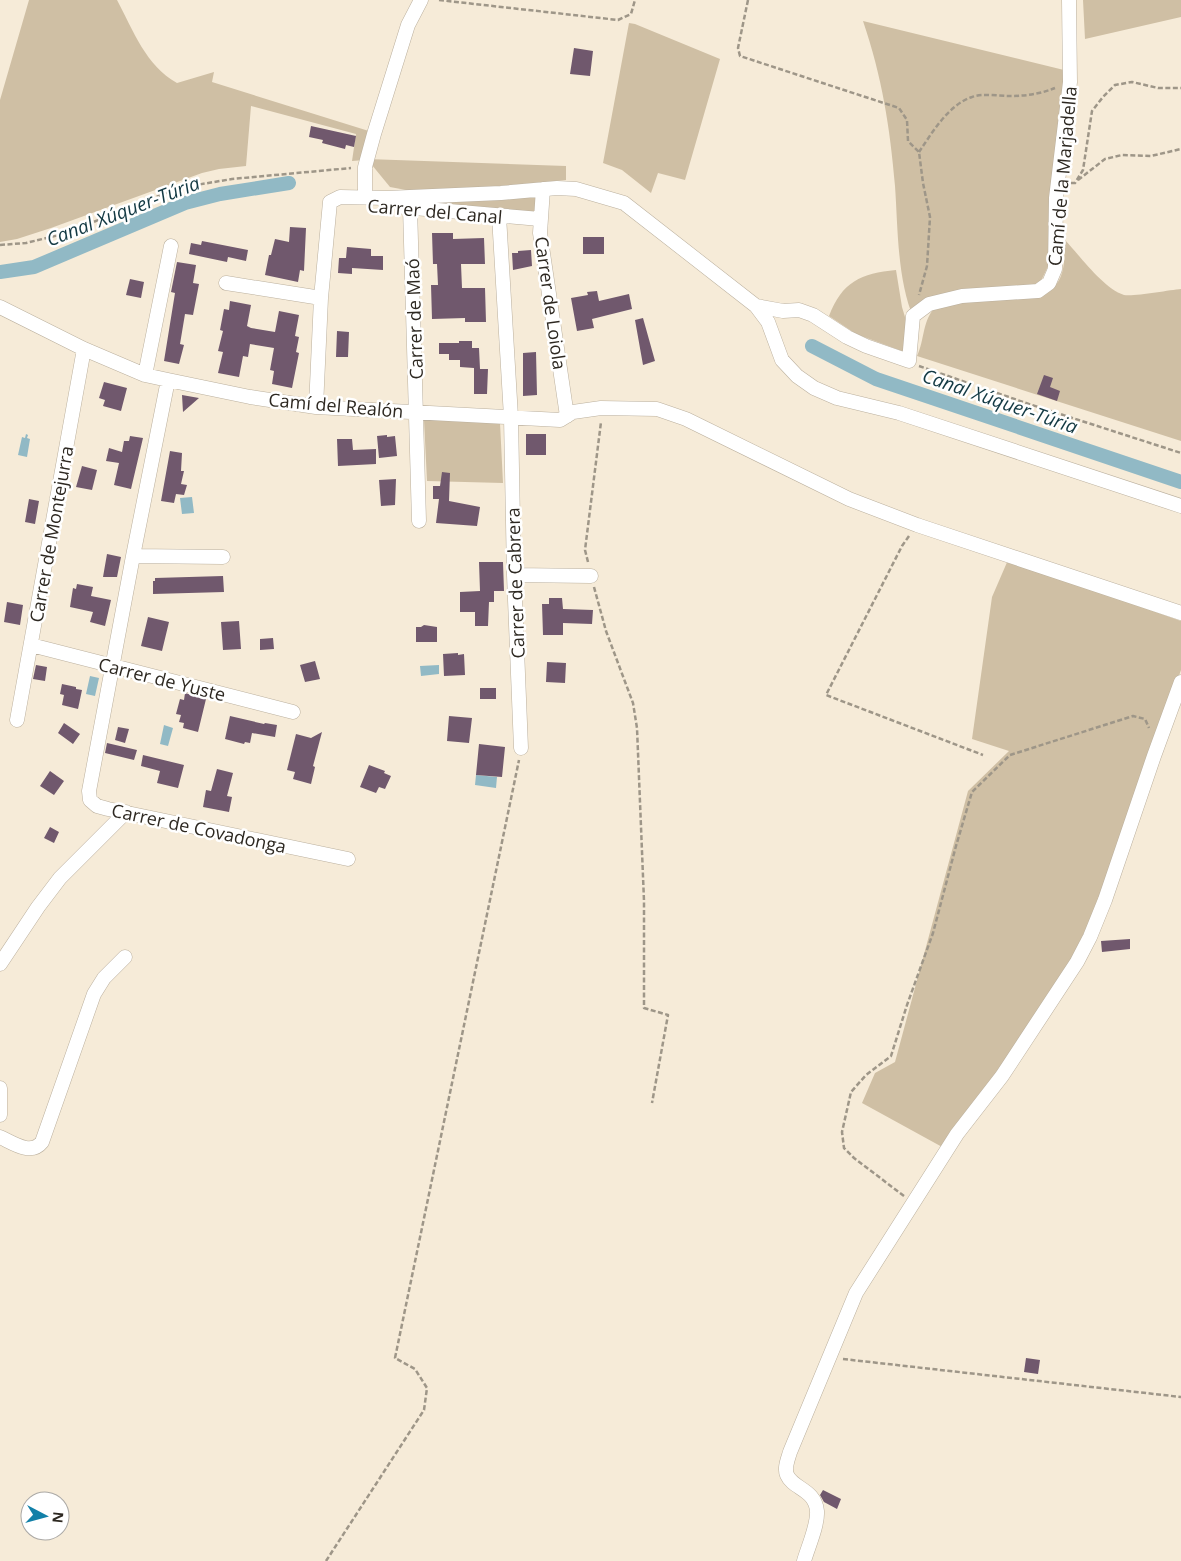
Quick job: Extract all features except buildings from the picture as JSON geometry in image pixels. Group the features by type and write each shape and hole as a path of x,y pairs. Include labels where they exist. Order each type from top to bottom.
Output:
{"street":[{"path":"365,197 365,167 397,57 408,25 421,0"},
{"name":"Camí de la Marjadella","path":"913,316 929,304 962,296 1038,291 1049,283 1055,269 1057,186 1070,82 1069,0"},
{"path":"316,407 321,298 330,202 340,197 482,194 576,188 624,203 756,306 768,322 782,360 797,376 814,388 837,398 899,413 1181,506"},
{"name":"Carrer de Loiola","path":"543,189 540,232 567,416"},
{"name":"Carrer del Canal","path":"330,202 540,219"},
{"name":"Carrer de Maó","path":"410,207 419,521"},
{"name":"Carrer de Cabrera","path":"499,216 511,418 514,575 522,748"},
{"path":"145,375 171,246"},
{"path":"226,283 321,298"},
{"path":"756,306 783,311 798,310 813,315 866,346 909,361 913,316"},
{"name":"Camí del Realón","path":"0,307 84,349 145,375 250,397 316,407 560,420 573,412 600,408 657,410 686,419 849,499 917,525 1181,613"},
{"name":"Carrer de Montejurra","path":"17,720 84,349"},
{"name":"Carrer de Covadonga","path":"168,380 112,666 89,791 90,800 97,806 348,858"},
{"path":"133,556 223,557"},
{"path":"514,575 591,576"},
{"name":"Carrer de Yuste","path":"31,645 293,712"},
{"path":"804,1561 817,1510 809,1493 792,1482 787,1476 786,1467 790,1452 856,1293 913,1202 958,1134 1002,1076 1077,962 1090,938 1181,682"},
{"path":"0,964 60,878 126,812"},
{"path":"0,1137 31,1150 38,1148 42,1142 94,994 104,978 125,957"},
{"path":"0,1088 0,1115"}],"path":[{"path":"439,0 618,20 631,14 636,0"},
{"path":"748,0 738,48 740,56 899,108 907,120 908,141 919,152 930,217 927,266 913,316"},
{"path":"919,152 954,107 972,97 1039,94 1070,82"},
{"path":"1075,182 1083,170 1092,111 1102,97 1115,85 1132,82 1158,88 1181,88"},
{"path":"1057,186 1075,182 1105,159 1122,155 1151,156 1181,148"},
{"path":"0,245 26,244 59,234 178,188 242,178 365,167"},
{"path":"909,361 1026,403 1181,453"},
{"path":"600,408 601,426 585,550 606,630 633,703 637,728 644,901 644,1008 668,1015 652,1103"},
{"path":"917,525 902,546 826,695 983,755"},
{"path":"913,1202 854,1158 844,1148 842,1132 851,1092 866,1075 891,1056 934,934 972,792 1010,755 1133,716 1145,719 1150,728 1151,746 1156,749"},
{"path":"326,1561 424,1410 427,1388 415,1369 395,1358 522,748"},
{"path":"829,1358 1181,1397"}],"shaded area":[{"path":"29,0 117,0 141,46 166,76 177,83 214,72 212,82 372,132 365,160 352,161 356,134 251,106 246,166 202,173 51,228 17,239 0,242 0,100"},
{"path":"1083,0 1181,0 1181,17 1085,39"},
{"path":"863,21 1064,70 1050,262 1042,279 1036,285 971,291 914,319 908,304 901,271 888,123 875,62"},
{"path":"629,23 720,59 685,180 658,173 651,193 622,170 603,163"},
{"path":"367,159 566,166 566,180 422,193 390,187"},
{"path":"537,195 535,219 387,198"},
{"path":"1065,240 1100,279 1124,295 1181,289 1181,441 917,356 926,323 937,306 1053,288 1062,272"},
{"path":"896,270 902,307 908,327 906,348 902,351 856,334 829,316 840,295 854,281 884,271"},
{"path":"424,420 500,423 503,483 427,481"},
{"path":"1008,560 1181,621 1181,670 1092,924 1036,1021 944,1148 862,1103 875,1073 895,1062 968,791 1009,751 972,739 992,597"}],"water":[{"path":"26,434 28,435 27,438 30,439 27,457 18,455 22,437 25,438"},
{"path":"192,497 194,513 182,514 180,498"},
{"path":"439,665 439,674 421,676 420,666"},
{"path":"90,676 99,678 95,696 86,694"},
{"path":"164,725 173,728 168,746 160,744"},
{"path":"476,775 497,777 496,788 475,785"}],"waterway":[{"name":"Canal Xúquer-Túria","path":"0,272 34,267 185,203 220,194 289,183"},
{"name":"Canal Xúquer-Túria","path":"812,346 876,379 1181,482"}]}
